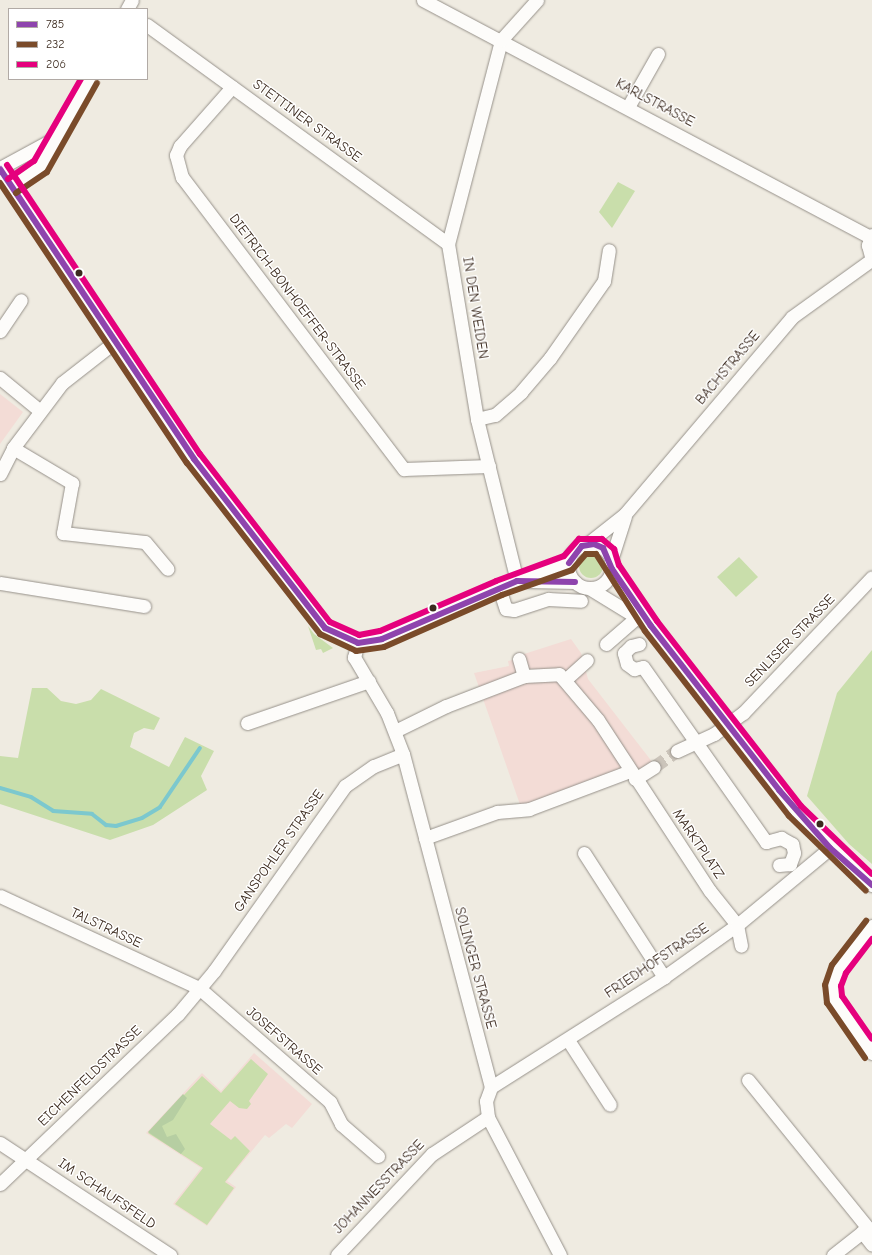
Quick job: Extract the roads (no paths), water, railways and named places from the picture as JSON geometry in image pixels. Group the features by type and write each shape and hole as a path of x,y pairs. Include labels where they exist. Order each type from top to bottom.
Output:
{"street":[{"name":"KARLSTRASSE","path":"423,0 871,236"},
{"path":"501,40 537,0"},
{"name":"STETTINER STRASSE","path":"148,26 448,244"},
{"name":"IN DEN WEIDEN","path":"501,40 448,244 477,419 517,581"},
{"path":"628,107 658,54"},
{"path":"12,186 40,167 89,80"},
{"name":"DIETRICH-BONHOEFFER-STRASSE","path":"232,87 180,146 176,155 182,177 404,469 489,466"},
{"path":"59,136 0,168 194,459 314,616 325,628 358,643 401,633 498,588 569,563 576,550 587,544 603,548 650,626 730,724 795,811 830,848 872,885"},
{"path":"871,236 868,245 872,260"},
{"path":"477,419 496,415 521,392 550,358 604,281 609,250"},
{"name":"BACHSTRASSE","path":"587,544 625,514 792,317 872,260"},
{"path":"0,331 21,300"},
{"path":"0,474 13,448 39,410 62,383 116,341"},
{"path":"0,378 39,410"},
{"path":"13,448 72,483 63,533 145,542 168,569"},
{"name":"BACHSTRASSE","path":"612,564 625,514"},
{"path":"569,563 575,582"},
{"path":"590,588 607,580 612,564"},
{"name":"SENLISER STRASSE","path":"677,751 730,724 872,577"},
{"path":"517,581 575,582 590,588 635,619 650,626"},
{"path":"0,583 144,606"},
{"path":"498,588 506,609 514,610 548,599 581,601"},
{"path":"606,644 635,619"},
{"name":"SOLINGER STRASSE","path":"358,643 354,657 369,681 395,731 403,754 491,1087 486,1101 488,1117 560,1255"},
{"path":"639,644 630,646 624,653 627,664 634,669 643,667 698,741 766,842 781,838 792,844 794,853 790,864 780,865"},
{"path":"519,658 524,676"},
{"path":"395,731 446,706 524,676 544,672 566,679 587,660"},
{"name":"MARKTPLATZ","path":"566,679 633,775 710,891 737,925"},
{"path":"247,723 369,681"},
{"name":"GANSPOHLER STRASSE","path":"199,988 337,796 358,775 403,754"},
{"path":"425,838 497,812 529,809 654,767"},
{"name":"FRIEDHOFSTRASSE","path":"491,1087 568,1040 664,977 737,925 830,848"},
{"path":"584,852 664,977"},
{"name":"TALSTRASSE","path":"0,896 199,988"},
{"path":"737,925 741,946"},
{"path":"872,926 839,969 833,985 834,999 872,1053"},
{"name":"JOSEFSTRASSE","path":"199,988 330,1102 341,1124 378,1156"},
{"name":"EICHENFELDSTRASSE","path":"0,1184 178,1014 199,988"},
{"path":"568,1040 610,1105"},
{"path":"748,1080 868,1228 833,1255"},
{"name":"JOHANNESSTRASSE","path":"337,1255 432,1154 488,1117"},
{"name":"IM SCHAUFSFELD","path":"0,1143 27,1159 170,1255"},
{"path":"862,1232 872,1244"}],"waterway":[{"path":"0,788 31,797 53,811 92,814 106,825 116,826 142,818 160,807 200,748"}],"tunnel":[{"path":"654,767 677,751"}]}
